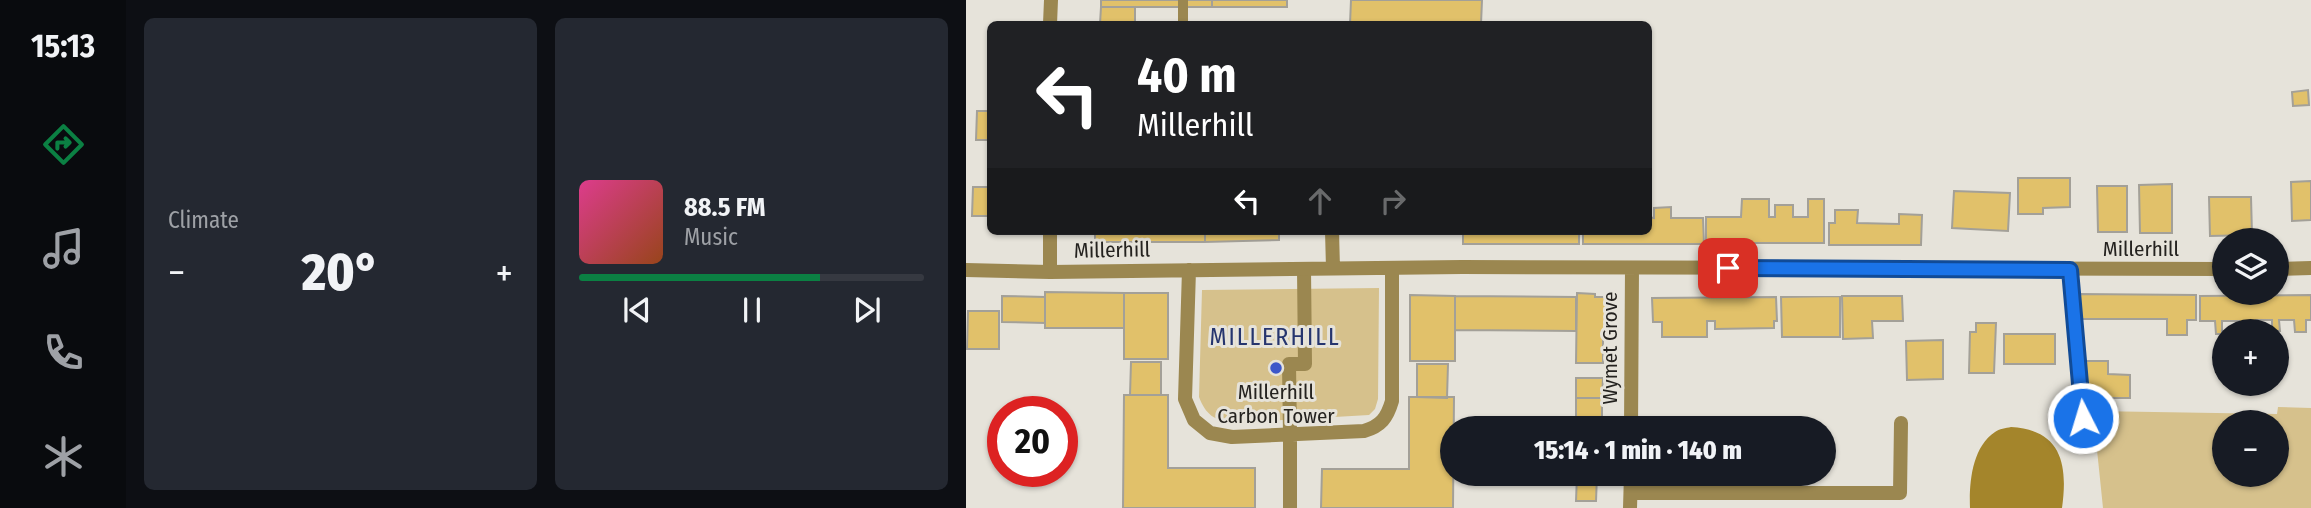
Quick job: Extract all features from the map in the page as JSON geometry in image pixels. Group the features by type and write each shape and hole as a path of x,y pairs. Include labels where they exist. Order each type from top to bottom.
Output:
{"street":[{"path":"1050,21 1051,0"},
{"path":"1050,235 1050,272"},
{"path":"1332,235 1334,268"},
{"path":"1189,270 1185,399 1194,420 1210,433 1232,437 1364,430 1376,427 1387,417 1392,401 1392,268"},
{"name":"Wymet Grove","path":"1631,416 1632,268"},
{"path":"2289,269 2311,268"},
{"path":"1290,508 1289,364 1305,364 1304,269"},
{"name":"Millerhill","path":"966,270 2212,269"},
{"path":"1630,501 1900,493 1901,423"}],"lane":[{"path":"1183,0 1183,21"},
{"path":"2070,270 2083,418"}],"shaded area":[{"path":"1379,288 1378,399 1375,409 1369,415 1233,423 1216,418 1205,408 1199,397 1202,290"},
{"path":"2278,407 2311,408 2311,508 2103,508 2093,411 2212,413 2212,487 2289,487 2289,410 2278,410"},
{"path":"2011,427 2041,435 2058,452 2064,478 2062,508 1970,508 1971,477 1981,447 1995,432"}],"building":[{"path":"1101,0 1212,0 1212,7 1101,7"},
{"path":"1212,0 1287,0 1287,7 1212,7"},
{"path":"1351,0 1482,0 1481,21 1350,21"},
{"path":"1101,7 1135,7 1135,21 1100,21"},
{"path":"2308,90 2309,105 2293,106 2292,92"},
{"path":"977,111 987,111 987,140 976,140"},
{"path":"2018,178 2070,178 2070,207 2043,208 2043,214 2018,214"},
{"path":"2311,181 2311,220 2292,221 2291,182"},
{"path":"2172,184 2172,233 2140,233 2139,185"},
{"path":"2097,186 2127,186 2127,232 2098,232"},
{"path":"973,187 987,187 987,216 972,216"},
{"path":"1954,191 2010,193 2008,231 1952,228"},
{"path":"2209,197 2251,197 2252,228 2212,228 2210,236"},
{"path":"1742,199 1769,199 1769,217 1775,217 1775,205 1793,205 1793,217 1808,217 1808,199 1824,199 1824,243 1706,243 1706,217 1741,217"},
{"path":"1671,207 1671,218 1703,218 1704,244 1583,244 1583,235 1652,235 1654,208"},
{"path":"1835,210 1858,210 1857,223 1899,224 1899,214 1922,215 1921,245 1829,245 1829,223 1835,223"},
{"path":"1095,235 1205,235 1205,242 1095,242"},
{"path":"1205,235 1279,235 1279,240 1205,242"},
{"path":"1463,235 1579,235 1579,244 1463,244"},
{"path":"1045,292 1124,293 1124,328 1045,328"},
{"path":"1124,293 1168,293 1168,359 1124,359"},
{"path":"1577,293 1607,297 1607,332 1603,332 1603,363 1576,363"},
{"path":"2078,294 2196,295 2196,320 2187,320 2187,335 2167,335 2167,319 2078,319"},
{"path":"1410,295 1455,296 1455,361 1410,361"},
{"path":"2289,295 2311,295 2311,320 2306,320 2306,332 2295,332 2294,320 2289,319 2200,321 2200,296 2212,296 2212,305 2289,305"},
{"path":"1002,296 1045,297 1045,323 1002,322"},
{"path":"1455,296 1576,297 1576,331 1455,330"},
{"path":"1840,296 1840,337 1782,337 1781,297"},
{"path":"1842,296 1902,296 1903,321 1872,321 1873,338 1843,339"},
{"path":"1776,297 1777,321 1774,321 1774,328 1715,329 1715,321 1707,321 1707,337 1662,337 1662,322 1653,322 1652,298"},
{"path":"968,311 999,311 999,349 967,349"},
{"path":"1976,323 1996,323 1994,373 1969,373 1970,332 1976,332"},
{"path":"2004,334 2055,334 2055,364 2004,364"},
{"path":"1943,340 1943,379 1907,380 1906,341"},
{"path":"2086,361 2108,361 2108,374 2130,375 2130,398 2086,398"},
{"path":"1131,362 1161,362 1161,395 1130,395"},
{"path":"1417,364 1448,364 1447,398 1417,397"},
{"path":"1576,378 1603,378 1602,398 1576,398"},
{"path":"1124,395 1168,395 1168,468 1255,468 1255,508 1123,508"},
{"path":"1409,397 1454,397 1454,416 1440,416 1440,486 1453,486 1453,508 1321,508 1322,469 1409,469"},
{"path":"1576,398 1602,398 1602,416 1576,416"},
{"path":"1577,486 1597,486 1596,501 1576,501"}],"place":[{"name":"Millerhill Carbon Tower","path":"1276,368"}],"district":[{"name":"MILLERHILL","path":"1275,337"}],"route":[{"path":"1728,268 2070,270 2083,418"}]}
